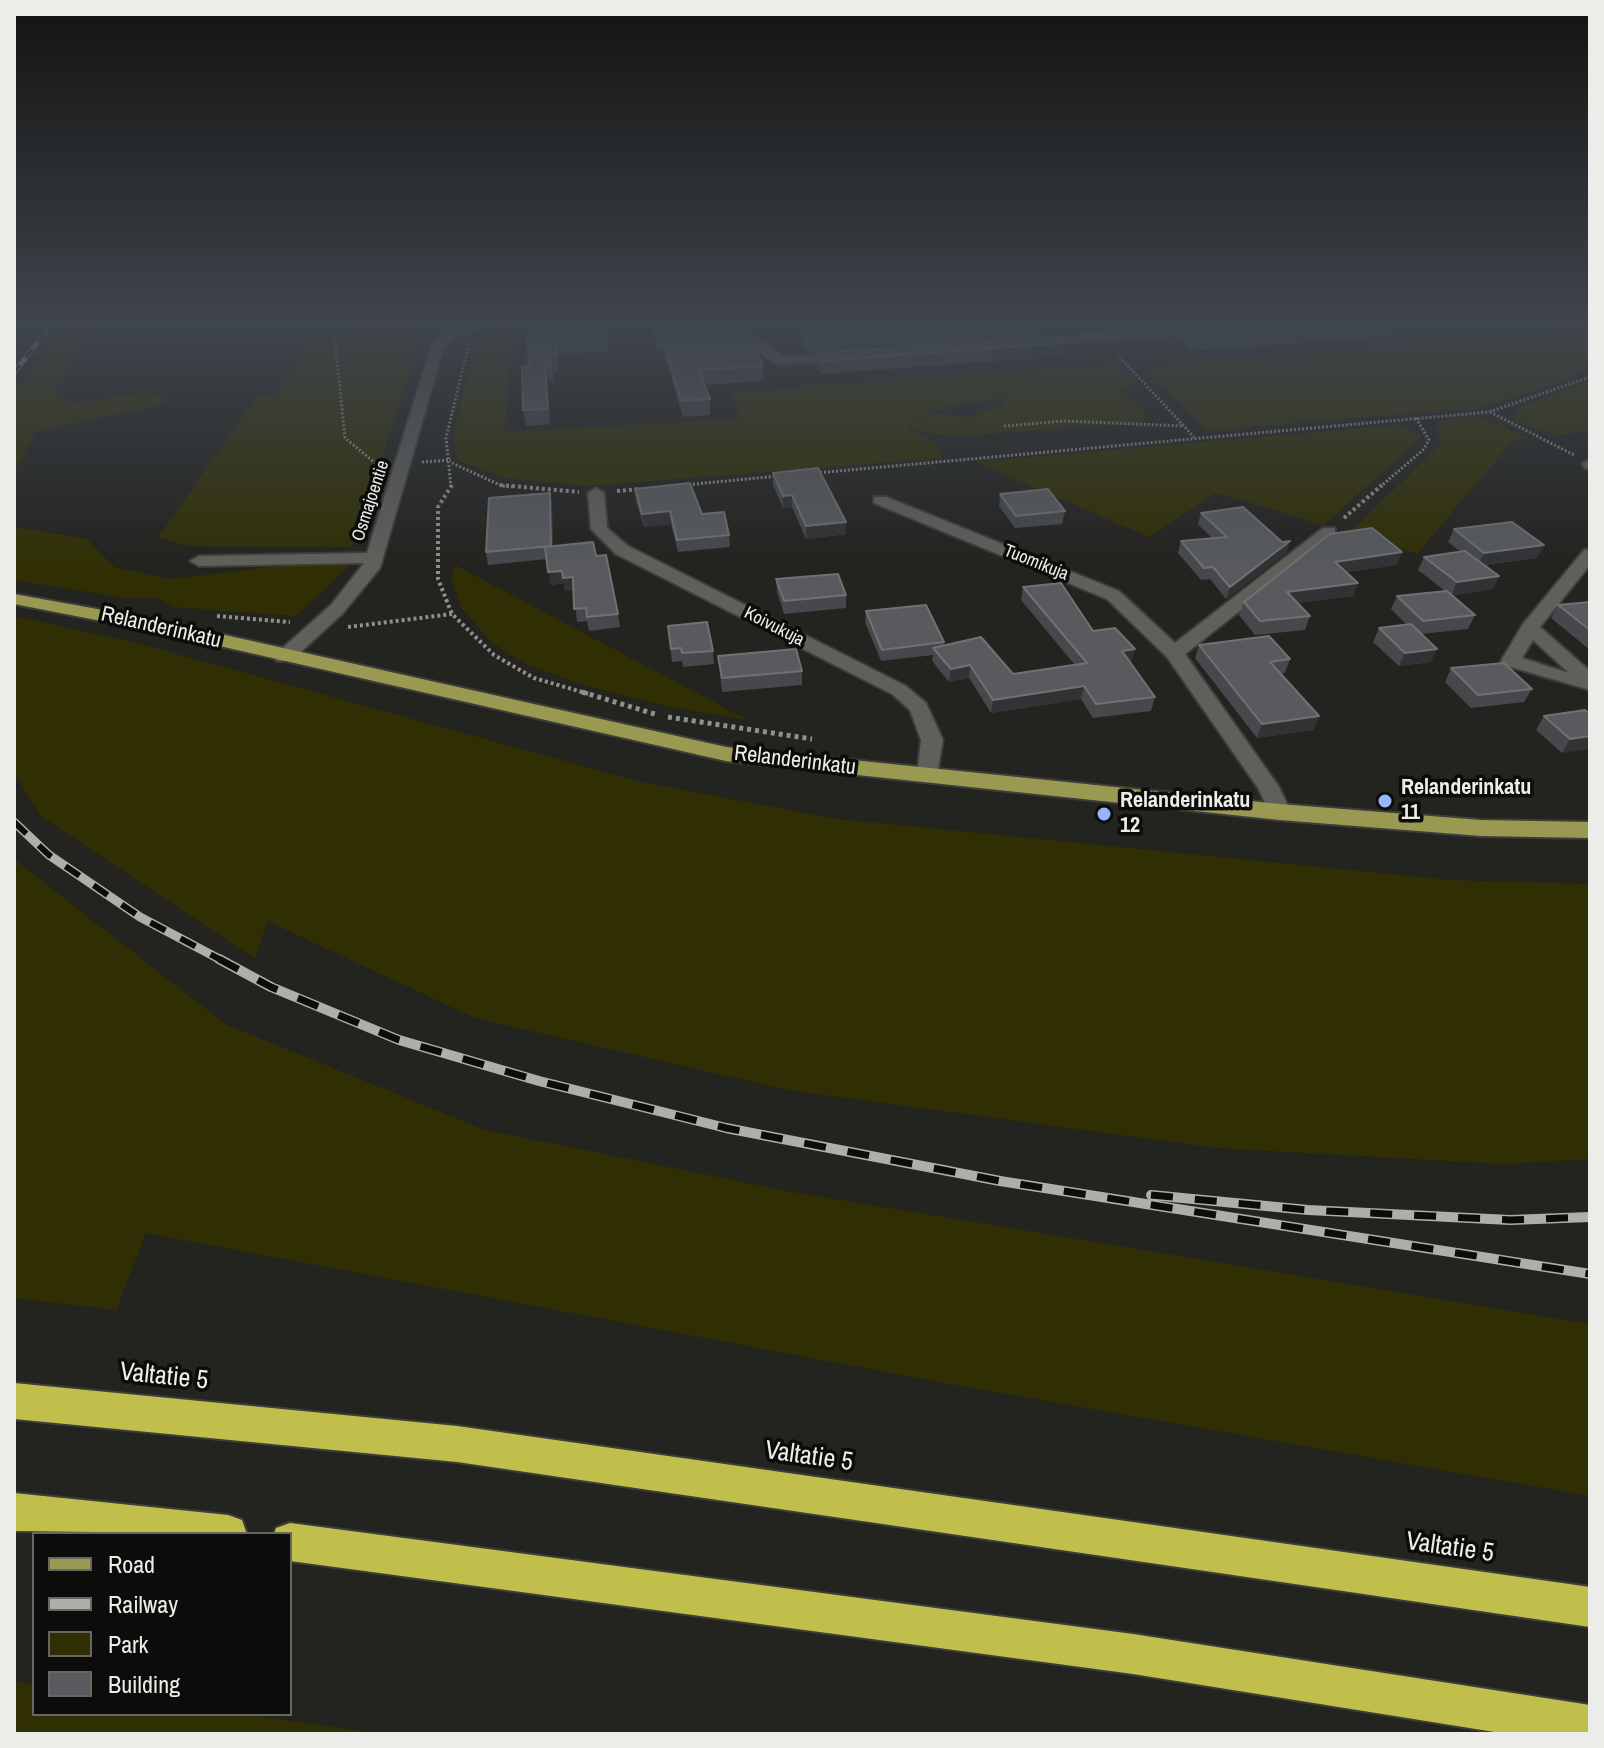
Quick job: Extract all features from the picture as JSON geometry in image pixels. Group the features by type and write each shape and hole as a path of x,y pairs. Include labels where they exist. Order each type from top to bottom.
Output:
{"highway":[{"name":"Valtatie 5","path":"14,1401 457,1444 1590,1607"},
{"path":"14,1512 209,1532"},
{"path":"292,1542 1133,1654 1590,1726"}],"main road":[{"name":"Relanderinkatu","path":"14,599 158,626 284,657 726,754 1280,812 1481,828 1590,830"}],"street":[{"name":"Osmajoentie","path":"284,657 337,609 371,568 419,407"},
{"name":"Koivukuja","path":"596,493 599,529 622,550 899,690 928,724 932,740 928,776"},
{"name":"Tuomikuja","path":"880,500 1113,595 1174,653 1268,787 1280,812"},
{"path":"1174,653 1329,532"},
{"path":"1590,554 1530,628 1511,661 1590,684"},
{"path":"199,561 374,558"},
{"path":"1530,628 1590,684"}],"path":[{"path":"342,407 345,438 374,462 385,465"},
{"path":"454,407 446,438 452,486 438,507 438,579 452,614 494,655 534,678 664,716 827,741"},
{"path":"1164,407 1194,437"},
{"path":"816,473 1489,412 1505,407"},
{"path":"1489,412 1589,464"},
{"path":"1329,532 1423,450 1429,440 1427,432 1415,418"},
{"path":"1004,426 1064,421 1184,426"},
{"path":"421,462 451,462 502,486 596,493 643,489"},
{"path":"675,486 785,476"},
{"path":"345,626 368,627 452,614"}],"green space":[{"path":"14,407 152,407 36,432 14,473"},
{"path":"251,407 398,407 351,547 187,546 158,537"},
{"path":"460,407 507,407 505,432 740,419 735,407 948,407 925,414 906,427 938,445 942,458 587,486 504,478 458,460 454,431"},
{"path":"997,407 1137,407 1145,415 1142,422 963,436 934,434 909,427 927,414 971,417"},
{"path":"1183,407 1480,407 1475,408 1207,431"},
{"path":"1590,407 1590,431 1551,436 1515,420 1516,409"},
{"path":"1479,416 1529,438 1513,440 1417,554 1348,533 1442,444 1435,427 1441,421"},
{"path":"1401,425 1421,437 1324,525 1216,493 1149,537 976,462"},
{"path":"14,527 87,539 114,567 169,579 333,560 351,564 296,616 173,607 160,598 125,598 14,580"},
{"path":"455,565 748,720 666,706 590,687 523,663 491,642 461,607 451,579"},
{"path":"14,616 137,643 637,781 836,819 1450,880 1590,884 1590,1159 1504,1164 1217,1148 788,1090 475,1018 267,921 255,959 42,817 14,773"},
{"path":"14,859 225,1024 485,1130 792,1192 1590,1324 1590,1496 950,1384 146,1233 116,1310 14,1298"},
{"path":"14,1681 32,1685 32,1716 254,1716 385,1734 14,1734"}],"building":[{"path":"523,407 548,407 548,409 523,410"},
{"path":"818,468 846,522 806,526 792,495 783,496 773,473"},
{"path":"690,483 702,514 724,512 729,535 677,540 670,511 642,514 635,489"},
{"path":"1048,489 1065,511 1016,516 1000,494"},
{"path":"550,493 551,546 486,552 489,498"},
{"path":"1243,507 1282,542 1290,541 1230,587 1213,567 1204,568 1181,541 1227,537 1201,513"},
{"path":"1512,522 1544,545 1484,553 1454,529"},
{"path":"1372,528 1402,552 1335,562 1358,583 1287,592 1310,616 1260,621 1244,602 1330,534"},
{"path":"593,542 596,556 606,555 618,614 587,617 586,608 574,609 573,577 563,578 562,571 548,572 545,547"},
{"path":"1465,551 1499,576 1457,582 1424,557"},
{"path":"838,574 846,595 784,601 776,579"},
{"path":"1061,583 1093,631 1115,628 1135,649 1122,651 1155,697 1096,704 1084,686 993,700 970,665 951,669 933,648 981,637 1013,674 1087,663 1023,587"},
{"path":"1447,591 1475,615 1423,621 1397,596"},
{"path":"1590,602 1590,630 1558,605"},
{"path":"926,605 944,642 882,650 866,611"},
{"path":"707,622 713,651 682,653 681,648 671,649 668,626"},
{"path":"1411,624 1437,649 1405,653 1379,628"},
{"path":"1269,636 1290,659 1270,662 1319,716 1262,724 1199,645"},
{"path":"796,649 802,671 722,678 718,656"},
{"path":"1504,663 1532,689 1478,695 1451,668"},
{"path":"1585,710 1590,714 1590,736 1570,739 1544,716"}],"railway":[{"path":"14,822 49,855 140,917 223,961"},
{"path":"219,959 271,987 399,1040 539,1081 726,1128 1000,1181 1590,1274"},
{"path":"1151,1195 1308,1210 1510,1220 1590,1217"}],"place":[{"name":"Relanderinkatu 11","path":"1385,801"},
{"name":"Relanderinkatu 12","path":"1104,814"}]}
